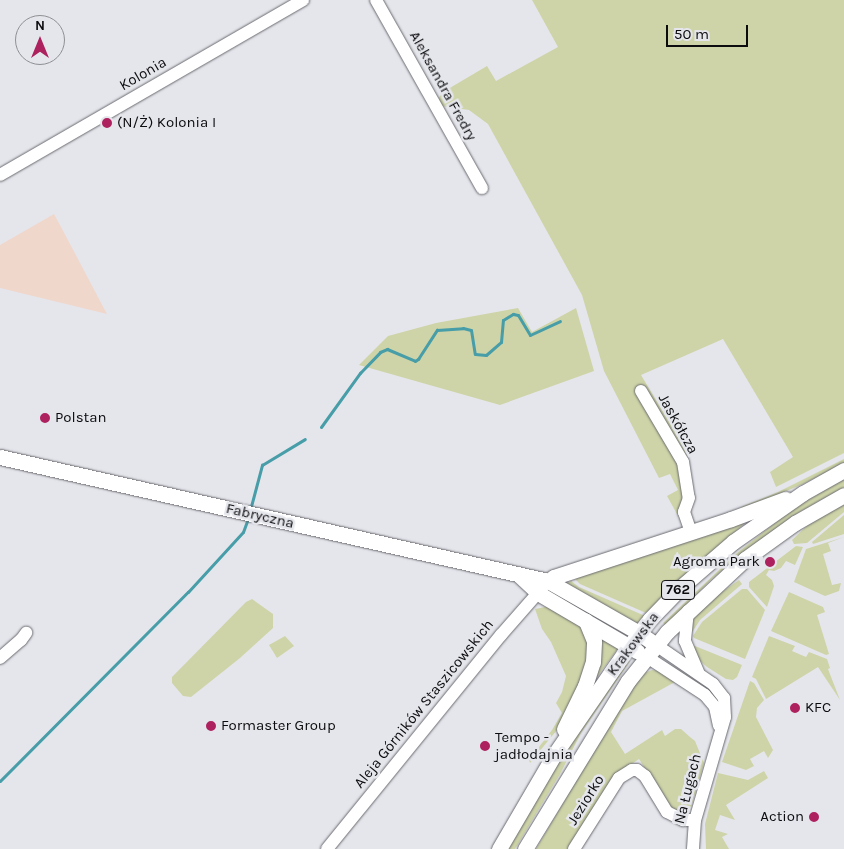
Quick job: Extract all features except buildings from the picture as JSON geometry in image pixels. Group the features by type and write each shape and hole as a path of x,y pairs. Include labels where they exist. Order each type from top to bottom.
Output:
{"main road":[{"name":"Fabryczna","path":"0,457 520,575 639,633 651,651"},
{"name":"Krakowska","path":"498,849 554,755 629,646 671,597 719,553 803,493 844,470"},
{"path":"543,587 554,576 691,532 803,493"},
{"name":"Krakowska","path":"525,849 592,738 651,651 688,610 727,574 768,542 844,495"},
{"name":"Fabryczna","path":"543,587 586,621 629,646 651,651"},
{"path":"554,755 593,662 594,641 586,621"}],"street":[{"name":"Kolonia","path":"0,175 303,0"},
{"name":"Aleksandra Fredry","path":"376,0 482,188"},
{"name":"Jaskółcza","path":"640,391 683,462 689,498 684,512 691,532"},
{"name":"Aleja Górników Staszicowskich","path":"326,849 501,635 543,587"},
{"name":"Na Ługach","path":"688,610 684,641 699,675"},
{"path":"0,658 21,640 26,633"},
{"name":"Na Ługach","path":"651,651 713,684 724,698 725,717 695,820 694,849"},
{"name":"Na Ługach","path":"651,651 712,702 719,722 718,736"},
{"name":"Jeziorko","path":"574,849 619,778 632,770 637,770 645,776 667,812 678,818 695,820"}],"shaded area":[{"path":"54,214 107,314 0,288 0,245"}],"green space":[{"path":"532,0 844,0 844,453 776,487 770,472 793,457 723,339 641,375 683,445 687,456 681,459 686,493 680,517 677,514 667,496 678,490 670,474 659,478 604,371 582,295 488,124 469,110 441,106 438,99 443,92 487,66 496,81 558,47"},
{"path":"518,308 532,332 576,308 594,371 500,405 359,365 388,336 436,323"},
{"path":"844,459 844,463 803,484 744,509 741,507 778,492"},
{"path":"844,479 844,487 798,513 747,550 713,578 665,625 663,623 737,553 794,508"},
{"path":"844,503 844,512 807,543 794,544 792,540 811,522"},
{"path":"844,515 844,534 813,544 812,542"},
{"path":"746,522 646,613 580,584 575,579 620,561"},
{"path":"844,537 828,543 831,551 823,554 832,585 841,583 839,591 825,596 794,582 806,549"},
{"path":"796,546 803,547 795,565 786,561 781,568 774,571 769,570 766,575 772,580 774,586 767,607 749,587 749,582"},
{"path":"739,580 742,584 700,620 689,637 693,619 697,612"},
{"path":"571,581 579,587 645,616 637,625 567,583"},
{"path":"742,589 747,589 765,610 745,659 693,636 702,622"},
{"path":"789,592 823,607 825,612 817,615 829,654 826,655 771,631"},
{"path":"252,599 273,614 273,628 240,658 191,697 183,696 172,683 172,677 246,602"},
{"path":"551,608 578,623 587,635 590,658 561,725 530,763 529,760 552,730 562,713 556,703 562,692 566,676 551,642 542,629 535,609"},
{"path":"285,636 294,646 277,658 269,645"},
{"path":"769,636 795,646 792,651 806,657 809,652 827,659 830,668 828,669 840,700 818,667 766,699 756,679 752,677"},
{"path":"600,637 619,647 597,677 599,663"},
{"path":"690,644 742,665 737,677 733,680 726,679 707,667 699,660"},
{"path":"630,658 630,661 581,733 560,774 515,849 507,849 582,723"},
{"path":"652,670 659,671 675,682 622,711 611,732 625,754 662,730 665,736 675,729 681,729 695,741 704,763 691,807 682,813 670,807 639,759 614,776 567,849 536,849 628,692 642,674"},
{"path":"750,681 754,683 764,700 757,708 756,717 773,750 768,758 764,751 750,759 754,766 746,770 722,762"},
{"path":"764,771 768,778 726,805 735,820 720,815 715,830 728,834 722,837 729,849 706,849 705,824 718,773 748,780"}],"waterway":[{"path":"321,427 360,373 380,352 387,349 415,361 437,330 463,328 471,330 475,354 486,355 501,342 503,320 513,314 518,315 530,335 560,321"},
{"path":"250,510 262,465 305,439"},
{"path":"0,781 188,592 243,532 248,518"}],"place":[{"name":"(N/Ż) Kolonia I","path":"107,123"},
{"name":"Polstan","path":"45,418"},
{"name":"Agroma Park","path":"770,562"},
{"name":"KFC","path":"795,708"},
{"name":"Formaster Group","path":"211,726"},
{"name":"Tempo - jadłodajnia","path":"485,746"},
{"name":"Action","path":"814,817"}]}
